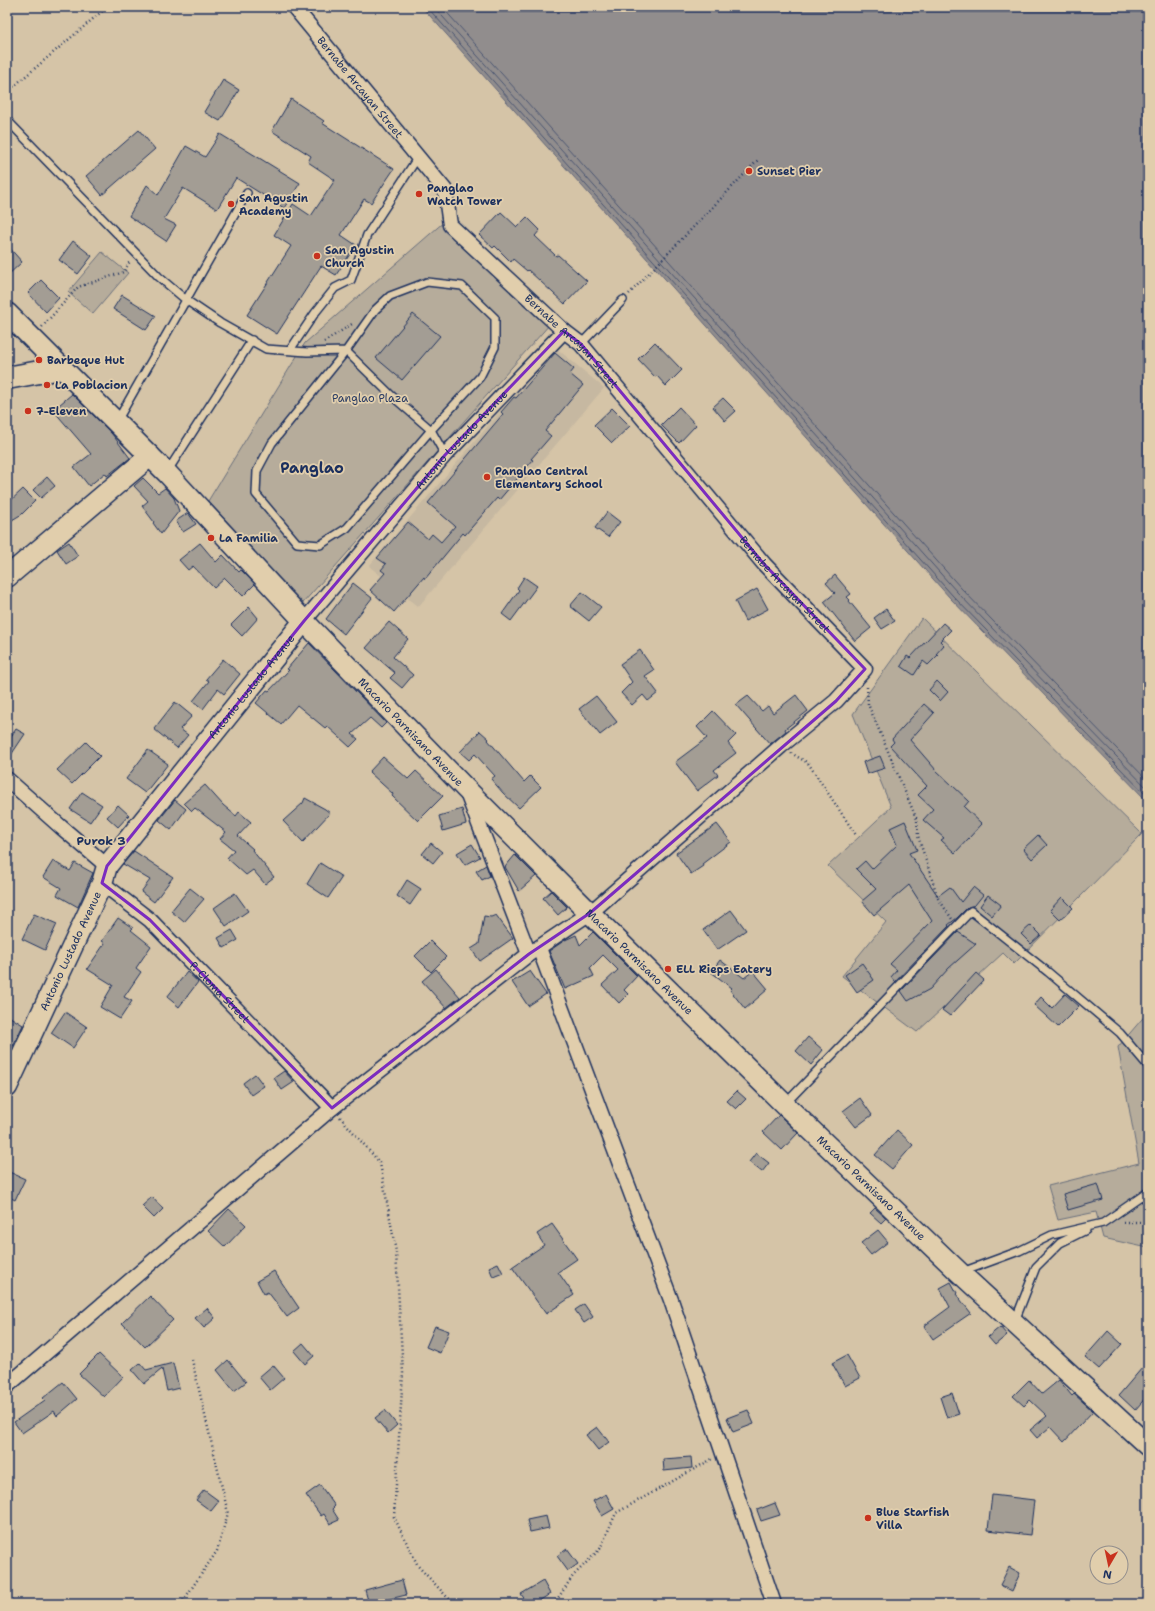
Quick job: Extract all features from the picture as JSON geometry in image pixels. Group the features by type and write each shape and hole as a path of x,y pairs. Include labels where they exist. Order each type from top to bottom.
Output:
{"main road":[{"path":"7,378 61,368"}],"street":[{"name":"Bernabe Arcayan Street","path":"294,7 445,190 450,225 581,344 764,564 865,669"},
{"name":"Macario Parmisano Avenue","path":"7,313 167,473 304,621 465,788 590,913 960,1273 1148,1446"},
{"name":"Antonio Lustado Avenue","path":"7,1087 104,874 304,621 445,455 564,330"},
{"path":"7,577 150,456"},
{"path":"7,1386 332,1108 534,951 590,913 781,746 836,701 865,669"},
{"name":"P. Cloma Street","path":"7,779 61,827 104,874 332,1108"},
{"path":"465,788 534,951 671,1300 774,1604"}],"lane":[{"path":"7,120 159,277 186,300 220,323 266,349 307,352 346,351 392,396 431,430 445,455"},
{"path":"290,350 315,313 335,288 351,280 367,235 418,157"},
{"path":"116,423 247,193"},
{"path":"427,282 462,286 495,318 495,347 480,377 431,430 347,528 320,545 296,543 256,494 257,471 272,443 346,351 374,310 390,296 427,282"},
{"path":"581,344 623,300"},
{"path":"167,473 252,340"},
{"path":"785,1104 971,911 1048,972 1120,1033 1148,1066"},
{"path":"1014,1324 1036,1267 1060,1243 1103,1223 1148,1192"},
{"path":"960,1273 1019,1251 1052,1236 1103,1223"}],"path":[{"path":"7,92 108,7"},
{"path":"623,300 758,160"},
{"path":"31,338 78,287 124,272 135,252"},
{"path":"307,352 374,310"},
{"path":"865,669 868,704 917,820 918,836 938,898 957,926"},
{"path":"781,746 808,763 856,835"},
{"path":"332,1108 380,1163 396,1252 403,1373 394,1517 418,1566 448,1598 457,1604"},
{"path":"181,1604 217,1550 228,1513 192,1360"},
{"path":"554,1604 573,1576 600,1549 616,1513 723,1453"}],"highlighted area":[{"path":"564,331 581,344 764,564 865,669 836,701 590,913 529,954 332,1108 150,920 102,883 107,866 304,621 445,455"}],"shaded area":[{"name":"Panglao Central Elementary School","path":"555,347 604,388 418,607 369,566"}],"green space":[{"name":"Panglao Plaza","path":"445,221 550,324 303,603 208,501 305,343"},
{"path":"102,252 128,273 93,314 68,292"},
{"path":"922,618 1142,834 1014,964 1003,953 917,1032 842,976 886,922 828,866 891,807 853,714"},
{"path":"1148,1012 1148,1248 1103,1238 1096,1212 1058,1220 1048,1186 1139,1163 1118,1047"}],"water":[{"path":"422,7 1148,7 1148,802 950,598"}],"building":[{"path":"223,80 239,90 220,121 204,112"},
{"path":"291,99 324,121 322,123 394,169 371,203 364,199 341,235 356,245 336,275 321,266 277,334 247,315 291,246 274,235 293,204 311,216 335,180 308,162 311,156 272,131"},
{"path":"139,130 155,149 102,195 86,176"},
{"path":"220,134 300,183 284,208 236,178 217,209 183,188 164,219 176,225 166,241 129,216 147,185 158,195 186,146 205,157"},
{"path":"501,212 517,227 527,217 540,230 535,236 556,256 558,255 587,281 565,304 528,270 527,271 513,259 511,262 495,246 493,248 479,235"},
{"path":"73,241 92,256 78,274 59,260"},
{"path":"7,245 22,262 7,276"},
{"path":"41,280 59,298 46,312 28,293"},
{"path":"122,295 156,316 146,330 113,309"},
{"path":"413,314 440,336 402,380 376,358"},
{"path":"655,342 682,370 666,386 638,359"},
{"name":"Panglao Central Elementary School","path":"555,353 574,369 570,374 583,385 545,431 551,436 531,459 533,460 499,500 497,498 465,535 463,533 425,579 424,577 394,612 370,590 385,573 381,570 386,564 377,558 408,522 428,539 432,534 441,542 455,526 428,503 503,414 501,412 514,397 516,398"},
{"path":"72,394 112,434 130,458 107,476 105,473 89,486 74,467 91,454 53,410"},
{"path":"723,398 736,411 725,421 713,407"},
{"path":"679,407 696,425 679,443 661,425"},
{"path":"612,408 630,426 612,443 594,425"},
{"path":"47,477 55,486 41,498 33,490"},
{"path":"143,478 158,493 165,488 174,498 179,511 161,534 142,506 148,501 134,486"},
{"path":"23,489 35,501 22,514 7,523 7,504"},
{"path":"607,512 620,522 608,537 595,528"},
{"path":"188,513 196,524 183,532 176,521"},
{"path":"69,542 78,556 66,564 57,550"},
{"path":"200,543 216,562 223,555 239,572 241,570 255,584 243,596 225,578 214,588 193,566 188,570 179,560"},
{"path":"835,575 851,594 847,597 850,600 849,601 871,628 855,641 824,602 835,593 826,583"},
{"path":"524,577 537,586 511,621 502,614 519,590 517,588"},
{"path":"353,583 372,598 344,634 326,619"},
{"path":"757,589 768,609 745,621 735,601"},
{"path":"582,592 601,607 589,621 570,606"},
{"path":"249,607 258,618 242,636 231,625"},
{"path":"886,609 895,621 882,629 874,618"},
{"path":"389,622 408,639 393,657 413,675 402,688 390,678 395,673 366,648"},
{"path":"943,623 951,630 940,641 944,645 936,654 938,655 928,665 923,661 914,675 901,666 907,656 910,658"},
{"path":"309,643 386,723 381,728 370,718 352,734 358,739 350,747 327,726 325,728 297,705 281,724 256,703 267,690 269,691 289,670 287,669"},
{"path":"640,650 654,670 645,676 658,693 648,701 643,695 632,705 621,693 632,682 620,664"},
{"path":"223,659 240,674 224,694 218,689 203,709 193,701 209,681 206,679"},
{"path":"937,681 948,692 940,701 929,690"},
{"path":"796,695 808,711 785,729 786,731 770,744 736,705 748,696 762,711 768,706 773,713"},
{"path":"596,696 617,722 600,735 579,709"},
{"path":"175,702 192,716 180,729 188,735 177,748 154,729"},
{"path":"924,704 934,713 910,740 936,770 969,801 964,807 982,824 955,853 941,840 944,838 923,820 933,809 918,795 927,786 890,746 894,742 892,739"},
{"path":"713,711 736,735 728,743 736,753 714,770 718,775 697,791 675,762 707,738 697,727"},
{"path":"16,729 25,734 7,761 7,742"},
{"path":"480,731 489,739 488,740 524,782 530,776 541,787 519,808 491,779 495,776 475,754 469,760 460,752"},
{"path":"86,742 100,756 72,784 57,770"},
{"path":"148,750 168,764 145,793 126,779"},
{"path":"880,756 885,768 867,774 863,762"},
{"path":"383,757 408,779 416,771 443,796 418,821 392,796 393,794 369,772"},
{"path":"205,785 223,805 236,816 239,812 251,822 238,836 253,849 252,850 274,877 265,884 253,870 246,875 227,858 234,850 220,839 226,832 195,808 192,811 184,803"},
{"path":"82,792 102,805 90,822 70,809"},
{"path":"305,798 330,813 303,842 283,821 303,803"},
{"path":"175,800 186,809 171,830 159,820"},
{"path":"118,805 129,815 118,827 107,817"},
{"path":"462,809 466,824 443,831 439,816"},
{"path":"905,821 917,850 909,853 938,896 950,887 961,902 973,887 983,895 975,905 968,907 948,925 949,926 895,982 891,977 897,970 890,964 932,921 909,885 874,915 862,901 876,889 856,869 865,861 872,869 897,845 890,828"},
{"path":"717,824 731,842 702,864 703,866 691,874 676,853"},
{"path":"1038,835 1047,845 1032,859 1023,849"},
{"path":"431,843 442,852 433,863 422,854"},
{"path":"472,844 480,857 465,865 457,853"},
{"path":"134,851 173,877 154,902 141,892 150,880 123,864"},
{"path":"515,855 536,876 519,891 505,867"},
{"path":"53,861 70,871 75,863 93,873 78,907 57,895 61,888 43,877"},
{"path":"320,863 342,877 328,898 307,884"},
{"path":"486,865 490,876 482,880 476,871"},
{"path":"407,880 421,889 410,905 397,896"},
{"path":"190,888 204,899 184,922 171,911"},
{"path":"551,891 567,907 558,915 543,898"},
{"path":"235,893 248,911 226,926 214,908"},
{"path":"988,895 1001,905 992,916 980,906"},
{"path":"1062,897 1073,908 1060,920 1050,910"},
{"path":"731,910 746,930 717,950 703,930"},
{"path":"34,914 57,924 45,950 22,939"},
{"path":"496,915 513,938 480,961 471,949 479,944 484,916 491,917"},
{"path":"118,918 133,928 131,930 151,946 136,968 141,972 124,997 132,1001 120,1019 100,1007 113,985 87,969 105,943 102,941"},
{"path":"1031,925 1041,935 1031,944 1021,934"},
{"path":"232,930 238,940 224,948 218,938"},
{"path":"593,932 637,976 624,990 628,994 619,1003 602,985 618,970 603,955 590,968 594,976 565,989 549,951 565,940 576,935 580,945"},
{"path":"958,932 976,944 949,968 930,989 908,1001 901,991"},
{"path":"430,941 446,957 431,972 415,956"},
{"path":"720,960 744,978 753,971 768,989 745,1009 730,990 732,988 711,972"},
{"path":"862,963 874,980 857,992 845,975"},
{"path":"436,969 460,997 446,1008 422,981"},
{"path":"530,971 546,994 528,1006 512,982"},
{"path":"187,972 198,982 179,1007 167,997"},
{"path":"976,973 984,980 950,1016 942,1010"},
{"path":"1065,994 1079,1006 1058,1027 1034,1005 1041,997 1052,1008"},
{"path":"65,1012 87,1027 73,1048 51,1033"},
{"path":"7,1015 23,1025 13,1046 7,1042"},
{"path":"808,1037 823,1050 811,1065 796,1051"},
{"path":"284,1071 294,1082 282,1090 274,1078"},
{"path":"255,1074 264,1086 251,1095 243,1083"},
{"path":"737,1091 746,1099 736,1109 727,1101"},
{"path":"860,1098 872,1115 856,1127 843,1111"},
{"path":"779,1115 798,1133 782,1150 763,1132"},
{"path":"897,1130 913,1145 892,1169 875,1155"},
{"path":"756,1153 769,1163 762,1172 749,1162"},
{"path":"7,1171 25,1179 15,1200 7,1196"},
{"path":"1098,1184 1103,1200 1068,1210 1063,1194"},
{"path":"152,1197 163,1209 154,1218 142,1206"},
{"path":"875,1208 886,1218 881,1223 870,1213"},
{"path":"229,1209 246,1225 225,1247 208,1231"},
{"path":"552,1224 577,1259 558,1272 574,1295 546,1314 512,1267 544,1245 537,1234"},
{"path":"878,1230 888,1242 871,1255 861,1243"},
{"path":"498,1263 503,1273 493,1277 489,1267"},
{"path":"274,1271 299,1308 287,1317 268,1292 264,1294 257,1281"},
{"path":"951,1282 957,1293 956,1294 971,1313 933,1339 924,1326 950,1307 940,1288"},
{"path":"150,1296 173,1320 145,1347 122,1323"},
{"path":"584,1304 593,1317 584,1323 575,1310"},
{"path":"207,1308 215,1318 204,1328 195,1318"},
{"path":"435,1326 449,1331 440,1353 426,1347"},
{"path":"1000,1327 1007,1335 995,1345 988,1337"},
{"path":"1108,1331 1122,1344 1099,1369 1085,1357"},
{"path":"303,1343 314,1356 305,1364 294,1351"},
{"path":"99,1354 123,1377 104,1397 79,1374"},
{"path":"847,1355 860,1378 845,1386 832,1363"},
{"path":"228,1360 246,1382 234,1391 217,1370"},
{"path":"140,1363 146,1370 173,1363 179,1388 167,1391 162,1369 144,1384 132,1370"},
{"path":"273,1365 284,1378 270,1390 259,1377"},
{"path":"1142,1368 1148,1373 1148,1395 1135,1410 1119,1395"},
{"path":"1029,1380 1042,1394 1059,1380 1072,1396 1074,1394 1093,1411 1064,1442 1050,1427 1037,1438 1030,1430 1047,1416 1030,1400 1024,1406 1013,1396"},
{"path":"63,1382 77,1399 57,1416 54,1411 22,1433 14,1422 45,1400 43,1398"},
{"path":"952,1393 959,1414 947,1418 940,1397"},
{"path":"385,1410 397,1425 388,1433 375,1418"},
{"path":"748,1410 754,1424 733,1432 727,1418"},
{"path":"597,1427 609,1442 598,1450 586,1435"},
{"path":"691,1457 692,1468 664,1471 663,1459"},
{"path":"320,1485 335,1506 332,1509 339,1520 330,1524 324,1514 321,1516 306,1495"},
{"path":"204,1490 219,1501 211,1511 196,1500"},
{"path":"606,1494 614,1509 602,1516 593,1501"},
{"path":"992,1495 1034,1500 1030,1535 988,1530"},
{"path":"775,1503 780,1515 761,1521 757,1510"},
{"path":"546,1516 549,1528 530,1532 527,1520"},
{"path":"567,1549 578,1564 568,1571 557,1556"},
{"path":"1009,1567 1020,1573 1012,1591 1000,1585"},
{"path":"402,1580 406,1595 369,1604 365,1590"},
{"path":"543,1581 550,1594 534,1604 528,1604 521,1594"}],"place":[{"name":"Sunset Pier","path":"749,171"},
{"name":"Panglao Watch Tower","path":"419,194"},
{"name":"San Agustin Academy","path":"231,204"},
{"name":"San Agustin Church","path":"317,256"},
{"name":"Barbeque Hut","path":"39,360"},
{"name":"La Poblacion","path":"47,385"},
{"name":"7-Eleven","path":"28,411"},
{"name":"Panglao Central Elementary School","path":"487,477"},
{"name":"La Familia","path":"211,538"},
{"name":"ELL Rieps Eatery","path":"668,969"},
{"name":"Blue Starfish Villa","path":"868,1518"}],"district":[{"name":"Panglao","path":"312,468"},
{"name":"Purok 3","path":"101,841"}]}
